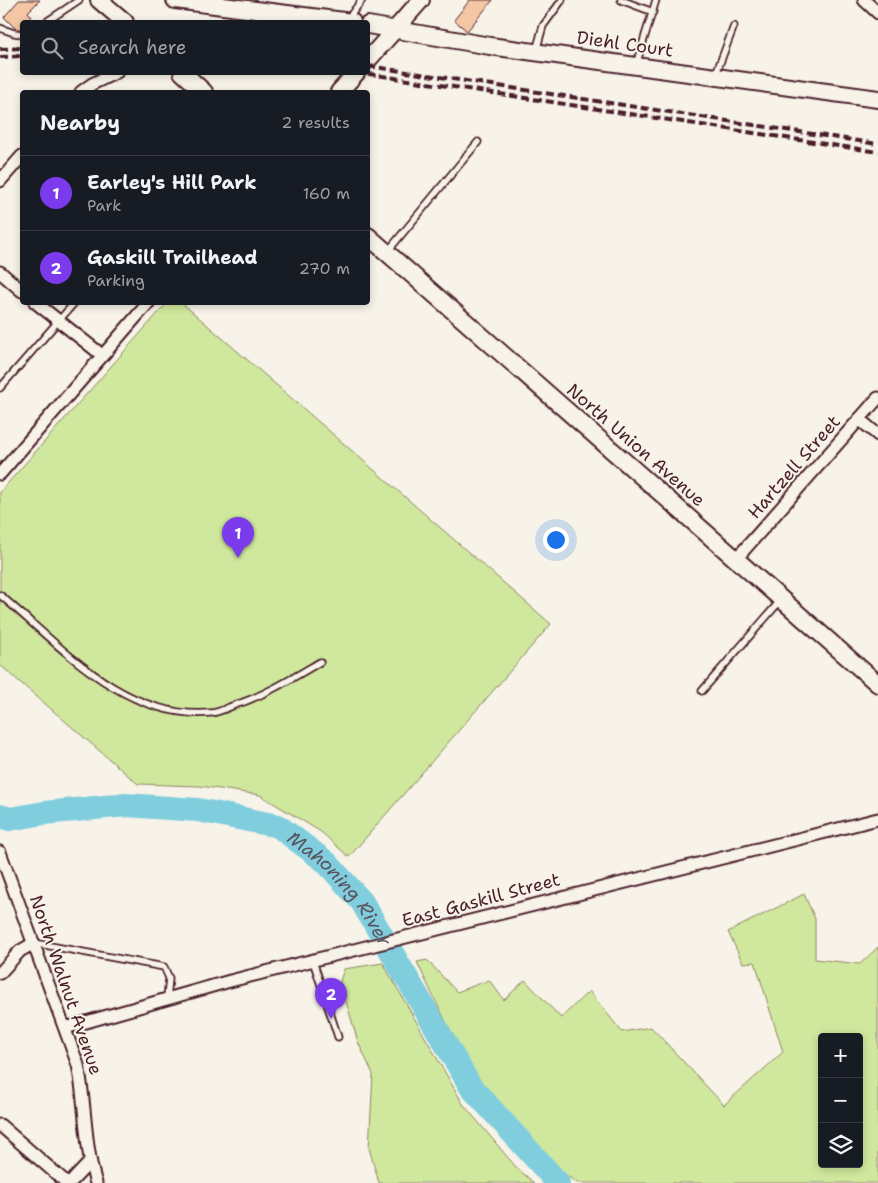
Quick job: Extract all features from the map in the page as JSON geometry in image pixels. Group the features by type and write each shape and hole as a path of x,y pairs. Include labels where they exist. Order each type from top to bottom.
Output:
{"main road":[{"path":"99,0 123,20"},
{"path":"175,0 333,20"},
{"path":"370,58 420,0"},
{"name":"Diehl Court","path":"370,24 536,52 878,100"},
{"path":"185,75 202,90"},
{"path":"341,90 354,75"},
{"name":"North Union Avenue","path":"370,238 878,684"}],"street":[{"path":"864,0 878,13"},
{"path":"84,90 111,75"},
{"path":"0,181 20,158"},
{"path":"0,272 20,289"},
{"path":"38,305 102,355"},
{"path":"0,474 146,305"},
{"name":"Hartzell Street","path":"736,559 878,398"},
{"path":"859,419 878,436"},
{"name":"East Gaskill Street","path":"65,1028 167,998 419,935 549,900 878,819"},
{"name":"North Walnut Avenue","path":"2,857 78,1065 84,1097 90,1162 96,1183"},
{"path":"0,973 20,951 34,943"},
{"path":"0,1125 68,1183 90,1162"}],"lane":[{"path":"49,20 78,0"},
{"path":"350,20 362,0"},
{"path":"536,52 542,26 562,0"},
{"path":"622,0 653,12"},
{"path":"636,65 656,0"},
{"path":"715,76 734,26"},
{"path":"0,28 20,34"},
{"path":"387,253 478,142"},
{"path":"0,388 72,305"},
{"path":"0,595 107,685 138,701 175,712 211,713 259,697 320,662"},
{"path":"702,691 781,599"},
{"path":"34,943 164,967 169,978 167,998"},
{"path":"313,961 338,1036"}],"green space":[{"path":"165,305 184,305 551,624 349,857 321,832 260,795 200,786 138,784 0,665 0,492"},
{"path":"804,894 815,919 815,959 860,964 878,947 878,1183 577,1183 549,1161 525,1137 482,1084 447,1024 417,962 427,960 457,992 489,980 504,1000 525,980 561,1018 589,991 622,1032 651,1027 724,1105 783,1052 755,962 743,963 728,932"},
{"path":"383,963 463,1104 515,1166 534,1183 379,1183 369,1148 373,1074 358,1042 340,981 344,969"}],"building":[{"path":"19,0 40,0 28,12 32,17 29,20 20,20 20,29 16,29 4,17"},
{"path":"470,0 493,0 467,31 454,20"}],"waterway":[{"name":"Mahoning River","path":"0,816 10,819 44,813 126,805 198,810 278,826 326,862 362,902 471,1087 558,1183"}],"railway":[{"path":"0,49 20,48"},
{"path":"0,57 20,56"},
{"path":"370,66 878,144"},
{"path":"370,74 878,152"}],"place":[{"name":"Earley's Hill Park","path":"238,558"},
{"name":"Gaskill Trailhead","path":"331,1019"}]}
